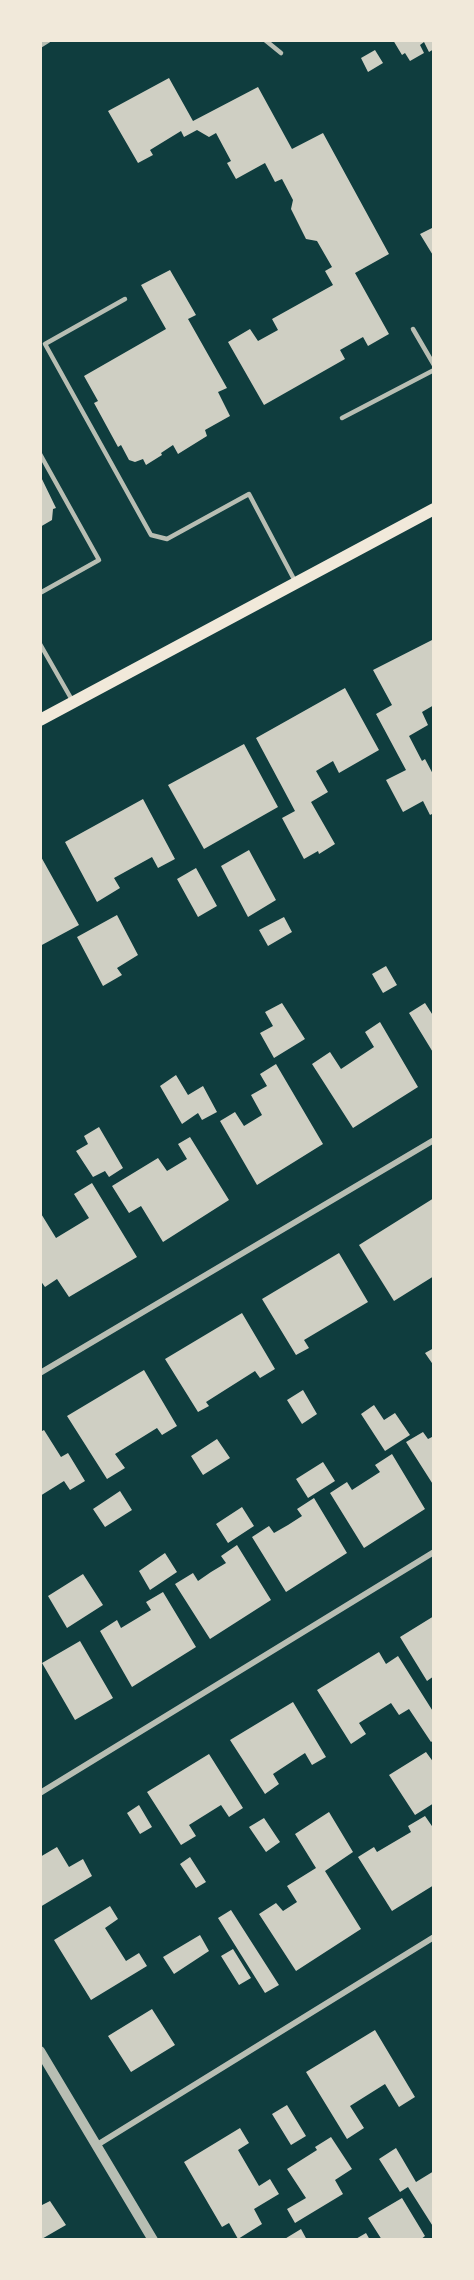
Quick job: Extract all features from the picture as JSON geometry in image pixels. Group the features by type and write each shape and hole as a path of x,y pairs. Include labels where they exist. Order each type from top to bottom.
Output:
{"main road":[{"path":"40,720 434,509"}],"street":[{"path":"40,45 48,40"},
{"path":"40,1373 434,1140"},
{"path":"40,1793 434,1552"},
{"path":"97,2145 434,1937"},
{"path":"40,2050 153,2240"}],"lane":[{"path":"265,40 281,53"},
{"path":"125,299 45,344 151,535 167,539 249,494 296,583"},
{"path":"413,329 434,365"},
{"path":"342,418 434,370"},
{"path":"40,454 99,560 40,593"},
{"path":"40,644 74,702"}],"building":[{"path":"393,40 434,40 434,49 429,52 424,42 420,45 424,53 410,61 405,53 402,55"},
{"path":"375,50 383,63 368,72 361,58"},
{"path":"169,78 193,121 258,87 292,149 323,133 389,254 355,273 389,334 368,346 363,337 340,350 345,359 264,405 228,342 250,329 258,341 278,330 272,319 333,285 325,271 332,267 317,241 306,239 291,209 293,200 282,179 275,182 265,163 236,179 227,163 231,161 216,133 209,137 197,130 184,137 181,131 150,150 153,155 138,163 108,111"},
{"path":"434,227 434,257 420,234"},
{"path":"170,270 196,315 188,319 227,388 218,392 230,416 205,430 207,436 178,454 173,445 146,465 143,459 135,462 129,460 121,445 118,447 94,403 98,401 84,376 166,329 141,285"},
{"path":"40,475 56,508 53,509 52,520 40,527"},
{"path":"434,639 434,705 422,712 428,725 409,736 422,761 425,759 434,776 434,813 430,815 423,801 403,812 386,780 406,770 376,714 392,705 373,670"},
{"path":"345,688 379,750 339,773 333,761 316,771 328,792 311,802 335,844 319,854 318,851 304,859 282,818 295,811 256,738"},
{"path":"244,744 278,807 204,849 168,785"},
{"path":"143,799 175,859 158,868 152,857 114,878 120,888 97,902 65,842"},
{"path":"249,850 276,900 248,917 221,866"},
{"path":"40,855 79,925 40,946"},
{"path":"196,868 217,906 198,917 177,879"},
{"path":"117,915 138,955 117,968 122,975 103,986 77,937"},
{"path":"284,917 292,932 268,946 259,930"},
{"path":"386,966 397,985 383,993 372,974"},
{"path":"282,1003 305,1039 274,1058 260,1033 273,1026 265,1012"},
{"path":"425,1003 434,1017 434,1054 409,1013"},
{"path":"380,1022 418,1087 353,1128 312,1064 330,1052 341,1069 374,1047 365,1032"},
{"path":"276,1064 323,1144 257,1185 220,1121 235,1112 244,1126 262,1115 251,1095 267,1086 260,1074"},
{"path":"176,1075 188,1095 203,1086 217,1112 202,1120 198,1113 182,1124 160,1086"},
{"path":"99,1127 123,1168 109,1177 105,1171 93,1177 76,1151 88,1144 84,1136"},
{"path":"190,1137 229,1200 163,1242 141,1206 129,1213 112,1186 158,1158 167,1171 187,1159 178,1144"},
{"path":"92,1183 137,1257 69,1297 57,1279 45,1287 40,1280 40,1212 56,1238 89,1218 74,1194"},
{"path":"434,1198 434,1276 394,1301 359,1245"},
{"path":"339,1253 368,1302 304,1340 309,1348 296,1355 262,1299"},
{"path":"242,1313 275,1369 260,1378 255,1371 206,1402 209,1406 198,1412 165,1359"},
{"path":"434,1348 434,1366 425,1353"},
{"path":"144,1370 177,1426 162,1435 157,1428 115,1454 125,1468 107,1479 67,1416"},
{"path":"303,1390 317,1414 302,1424 287,1400"},
{"path":"374,1405 384,1420 395,1413 410,1435 385,1451 361,1414"},
{"path":"44,1430 61,1457 68,1453 85,1481 70,1490 64,1481 40,1496 40,1432"},
{"path":"423,1432 428,1439 434,1436 434,1486 406,1442"},
{"path":"217,1439 230,1458 203,1475 191,1456"},
{"path":"392,1454 425,1509 364,1548 330,1493 347,1482 352,1490 380,1472 375,1465"},
{"path":"323,1462 335,1481 308,1498 296,1479"},
{"path":"120,1491 132,1510 105,1527 93,1509"},
{"path":"314,1498 347,1553 286,1592 252,1537 269,1526 274,1533 288,1525 302,1516 297,1509"},
{"path":"242,1507 254,1526 228,1543 216,1524"},
{"path":"237,1545 271,1600 210,1639 175,1584 193,1573 198,1581 226,1563 221,1556"},
{"path":"165,1553 177,1572 150,1590 139,1571"},
{"path":"83,1574 103,1605 67,1628 48,1596"},
{"path":"163,1592 196,1647 132,1687 100,1631 117,1620 121,1628 151,1610 146,1602"},
{"path":"434,1616 434,1676 427,1681 400,1637"},
{"path":"80,1641 113,1698 75,1720 42,1663"},
{"path":"379,1652 386,1664 398,1656 434,1713 434,1740 431,1742 409,1709 399,1715 391,1703 359,1723 366,1734 351,1744 317,1690"},
{"path":"293,1702 326,1757 312,1765 305,1753 273,1774 279,1784 265,1794 230,1740"},
{"path":"426,1752 434,1763 434,1803 415,1815 389,1775"},
{"path":"209,1754 243,1808 229,1817 221,1805 189,1825 196,1836 181,1845 147,1792"},
{"path":"139,1805 152,1827 140,1834 127,1813"},
{"path":"329,1812 353,1852 325,1871 361,1929 296,1971 259,1914 276,1903 283,1911 297,1902 287,1886 316,1868 295,1834"},
{"path":"425,1816 434,1829 434,1885 392,1911 358,1857 374,1847 377,1852 411,1832 408,1826"},
{"path":"264,1818 280,1842 266,1852 249,1827"},
{"path":"57,1847 69,1867 83,1859 92,1876 40,1907 40,1857"},
{"path":"190,1857 206,1882 196,1888 180,1864"},
{"path":"110,1906 118,1919 105,1928 126,1961 139,1953 147,1966 91,2000 54,1940"},
{"path":"231,1910 279,1985 265,1993 218,1918"},
{"path":"200,1935 209,1951 174,1974 163,1957"},
{"path":"233,1949 251,1978 239,1985 221,1956"},
{"path":"152,2009 175,2045 131,2072 108,2036"},
{"path":"375,2030 415,2097 399,2107 385,2084 350,2106 364,2128 347,2139 306,2072"},
{"path":"287,2105 306,2136 291,2145 272,2114"},
{"path":"240,2128 249,2143 238,2150 259,2186 270,2179 279,2194 254,2209 262,2224 238,2239 229,2223 222,2227 184,2162"},
{"path":"331,2137 352,2169 335,2180 343,2194 295,2223 287,2209 306,2198 287,2169 317,2150 315,2147"},
{"path":"396,2148 416,2182 434,2171 434,2228 408,2187 400,2192 379,2159"},
{"path":"402,2198 425,2236 420,2240 382,2240 368,2218"},
{"path":"50,2201 66,2225 40,2240 40,2206"},
{"path":"301,2229 307,2240 283,2240"},
{"path":"366,2233 370,2240 354,2240"}]}
